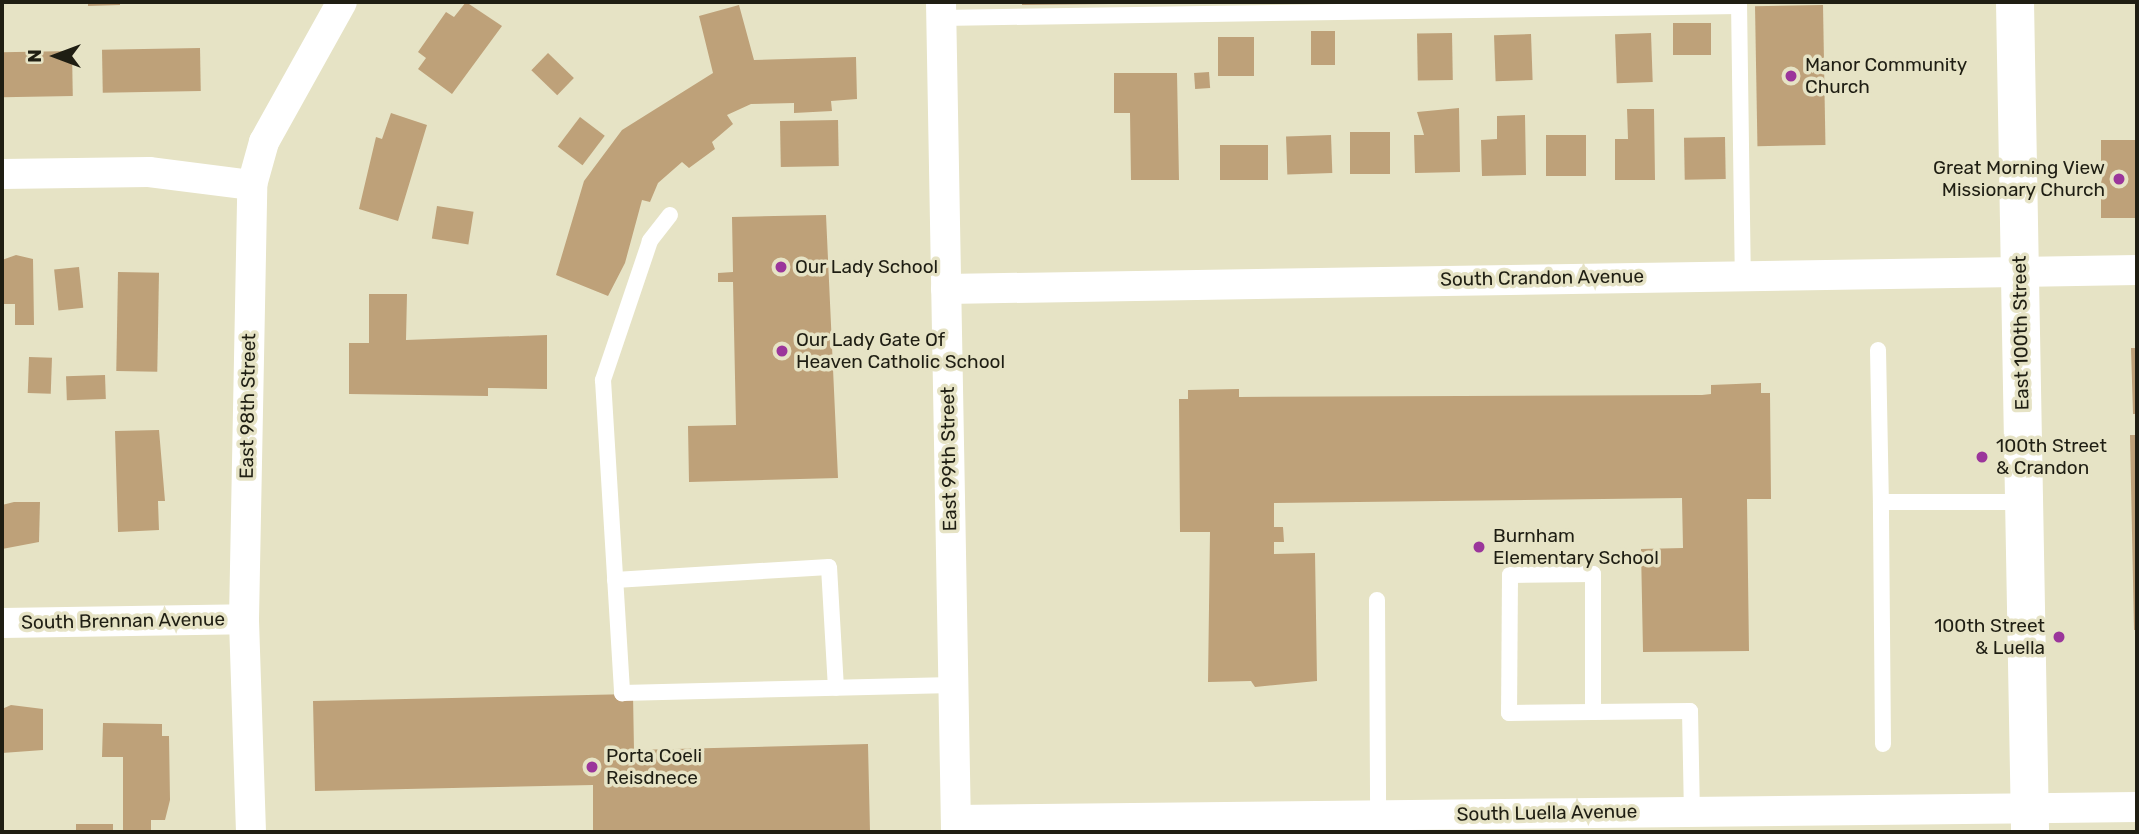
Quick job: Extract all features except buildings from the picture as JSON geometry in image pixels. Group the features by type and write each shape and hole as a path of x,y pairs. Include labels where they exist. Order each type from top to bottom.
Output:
{"main road":[{"name":"East 100th Street","path":"2015,2 2030,820"}],"street":[{"name":"East 98th Street","path":"251,832 244,619 252,185 264,142 342,2"},
{"name":"East 99th Street","path":"941,10 956,826"},
{"path":"2,174 149,172 252,185"},
{"name":"South Crandon Avenue","path":"946,289 1743,274 2137,270"},
{"name":"South Brennan Avenue","path":"2,623 244,619"},
{"name":"South Luella Avenue","path":"956,826 1378,815 1692,812 1759,822 2030,820 2137,807"}],"lane":[{"path":"941,10 1739,4 1743,274"},
{"path":"670,215 649,241 603,380 622,693 953,685"},
{"path":"1878,350 1882,744"},
{"path":"1881,502 2024,502"},
{"path":"615,580 829,567 836,688"},
{"path":"1594,712 1593,574 1510,575 1509,713 1690,711 1692,812"},
{"path":"1377,600 1378,815"}],"place":[{"name":"Manor Community Church","path":"1791,76"},
{"name":"Great Morning View Missionary Church","path":"2119,179"},
{"name":"Our Lady School","path":"781,267"},
{"name":"Our Lady Gate Of Heaven Catholic School","path":"782,351"},
{"name":"100th Street & Crandon","path":"1982,457"},
{"name":"Burnham Elementary School","path":"1479,547"},
{"name":"100th Street & Luella","path":"2059,637"},
{"name":"Porta Coeli Reisdnece","path":"592,767"}]}
